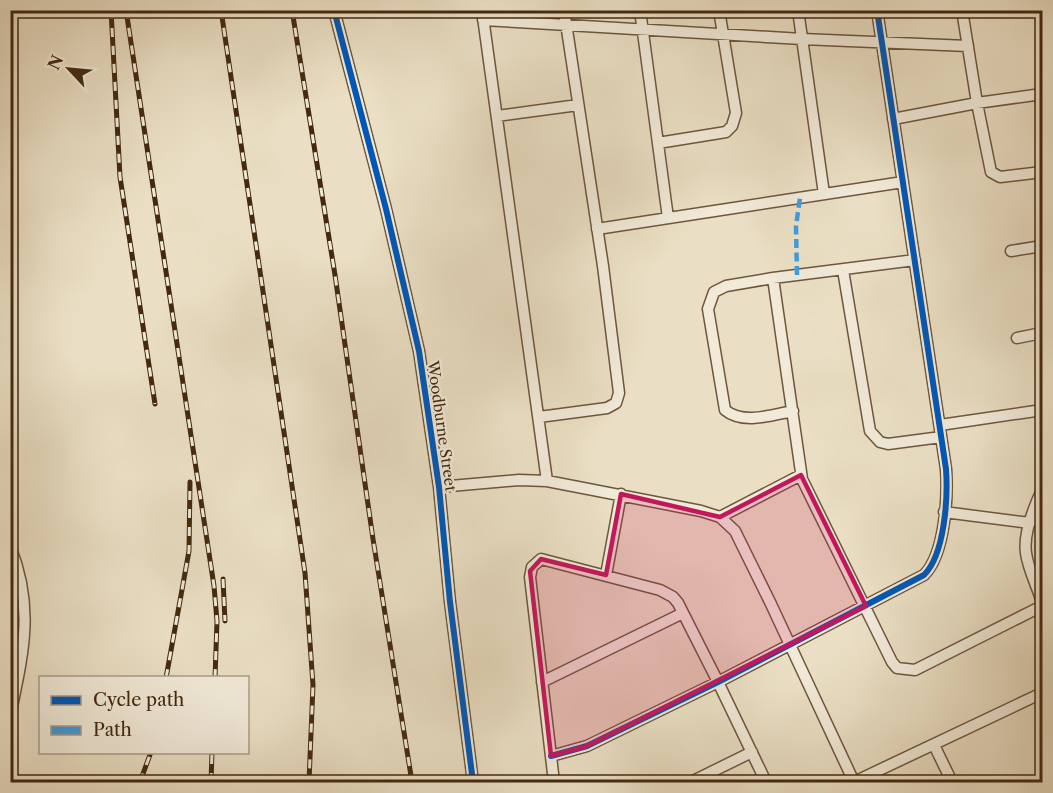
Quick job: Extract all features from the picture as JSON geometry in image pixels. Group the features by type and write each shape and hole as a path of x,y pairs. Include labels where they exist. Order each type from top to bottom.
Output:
{"street":[{"name":"Woodburne Street","path":"334,10 386,209 419,351 439,487 450,602 473,783"},
{"path":"538,417 607,408 618,399 620,386 564,10"},
{"path":"640,10 668,218"},
{"path":"658,143 726,132 732,126 736,109 719,10"},
{"path":"798,10 824,194"},
{"path":"551,756 587,746 866,606 924,575 929,570 937,552 947,479 877,10"},
{"path":"962,10 989,166 994,175 1007,177 1042,172"},
{"path":"547,481 482,15 566,25 643,30 968,46"},
{"path":"893,119 977,103 1042,94"},
{"path":"497,116 578,105"},
{"path":"597,230 903,182"},
{"path":"1011,251 1042,246"},
{"path":"793,411 747,418 735,417 725,410 708,309 717,289 773,278 915,260"},
{"path":"843,270 870,431 880,442 888,444 1042,410"},
{"path":"773,278 801,475 839,557 897,668 915,670 1042,604 1025,546 1030,523 1042,490"},
{"path":"1017,338 1042,333"},
{"path":"720,517 801,475"},
{"path":"439,487 519,480 547,481 621,494 720,517 735,531 854,782 1042,693"},
{"path":"606,575 621,494"},
{"path":"944,512 1030,523"},
{"path":"10,546 23,582 26,605 23,653 10,716"},
{"path":"554,783 530,577 532,567 541,560 606,575 666,593 678,603 766,783"},
{"path":"542,682 683,613"},
{"path":"934,745 952,783"},
{"path":"691,783 752,752"},
{"path":"1036,783 1042,779"}],"highlighted area":[{"path":"801,475 866,606 587,746 551,756 530,571 541,559 606,575 621,494 720,517"}],"railway":[{"path":"111,10 120,177 155,404"},
{"path":"126,10 214,586 217,621 215,676"},
{"path":"221,10 305,573 313,685 309,782"},
{"path":"292,10 412,782"},
{"path":"166,676 189,551 190,482"},
{"path":"223,579 225,621"},
{"path":"140,782 150,754"},
{"path":"211,782 212,754"}],"marked path":[{"path":"797,275 796,226 800,198"}],"cycle path":[{"path":"334,10 386,209 419,351 439,487 450,602 473,782"},
{"path":"551,756 587,746 718,682 924,575 937,554 944,525 946,469 877,10"}]}
